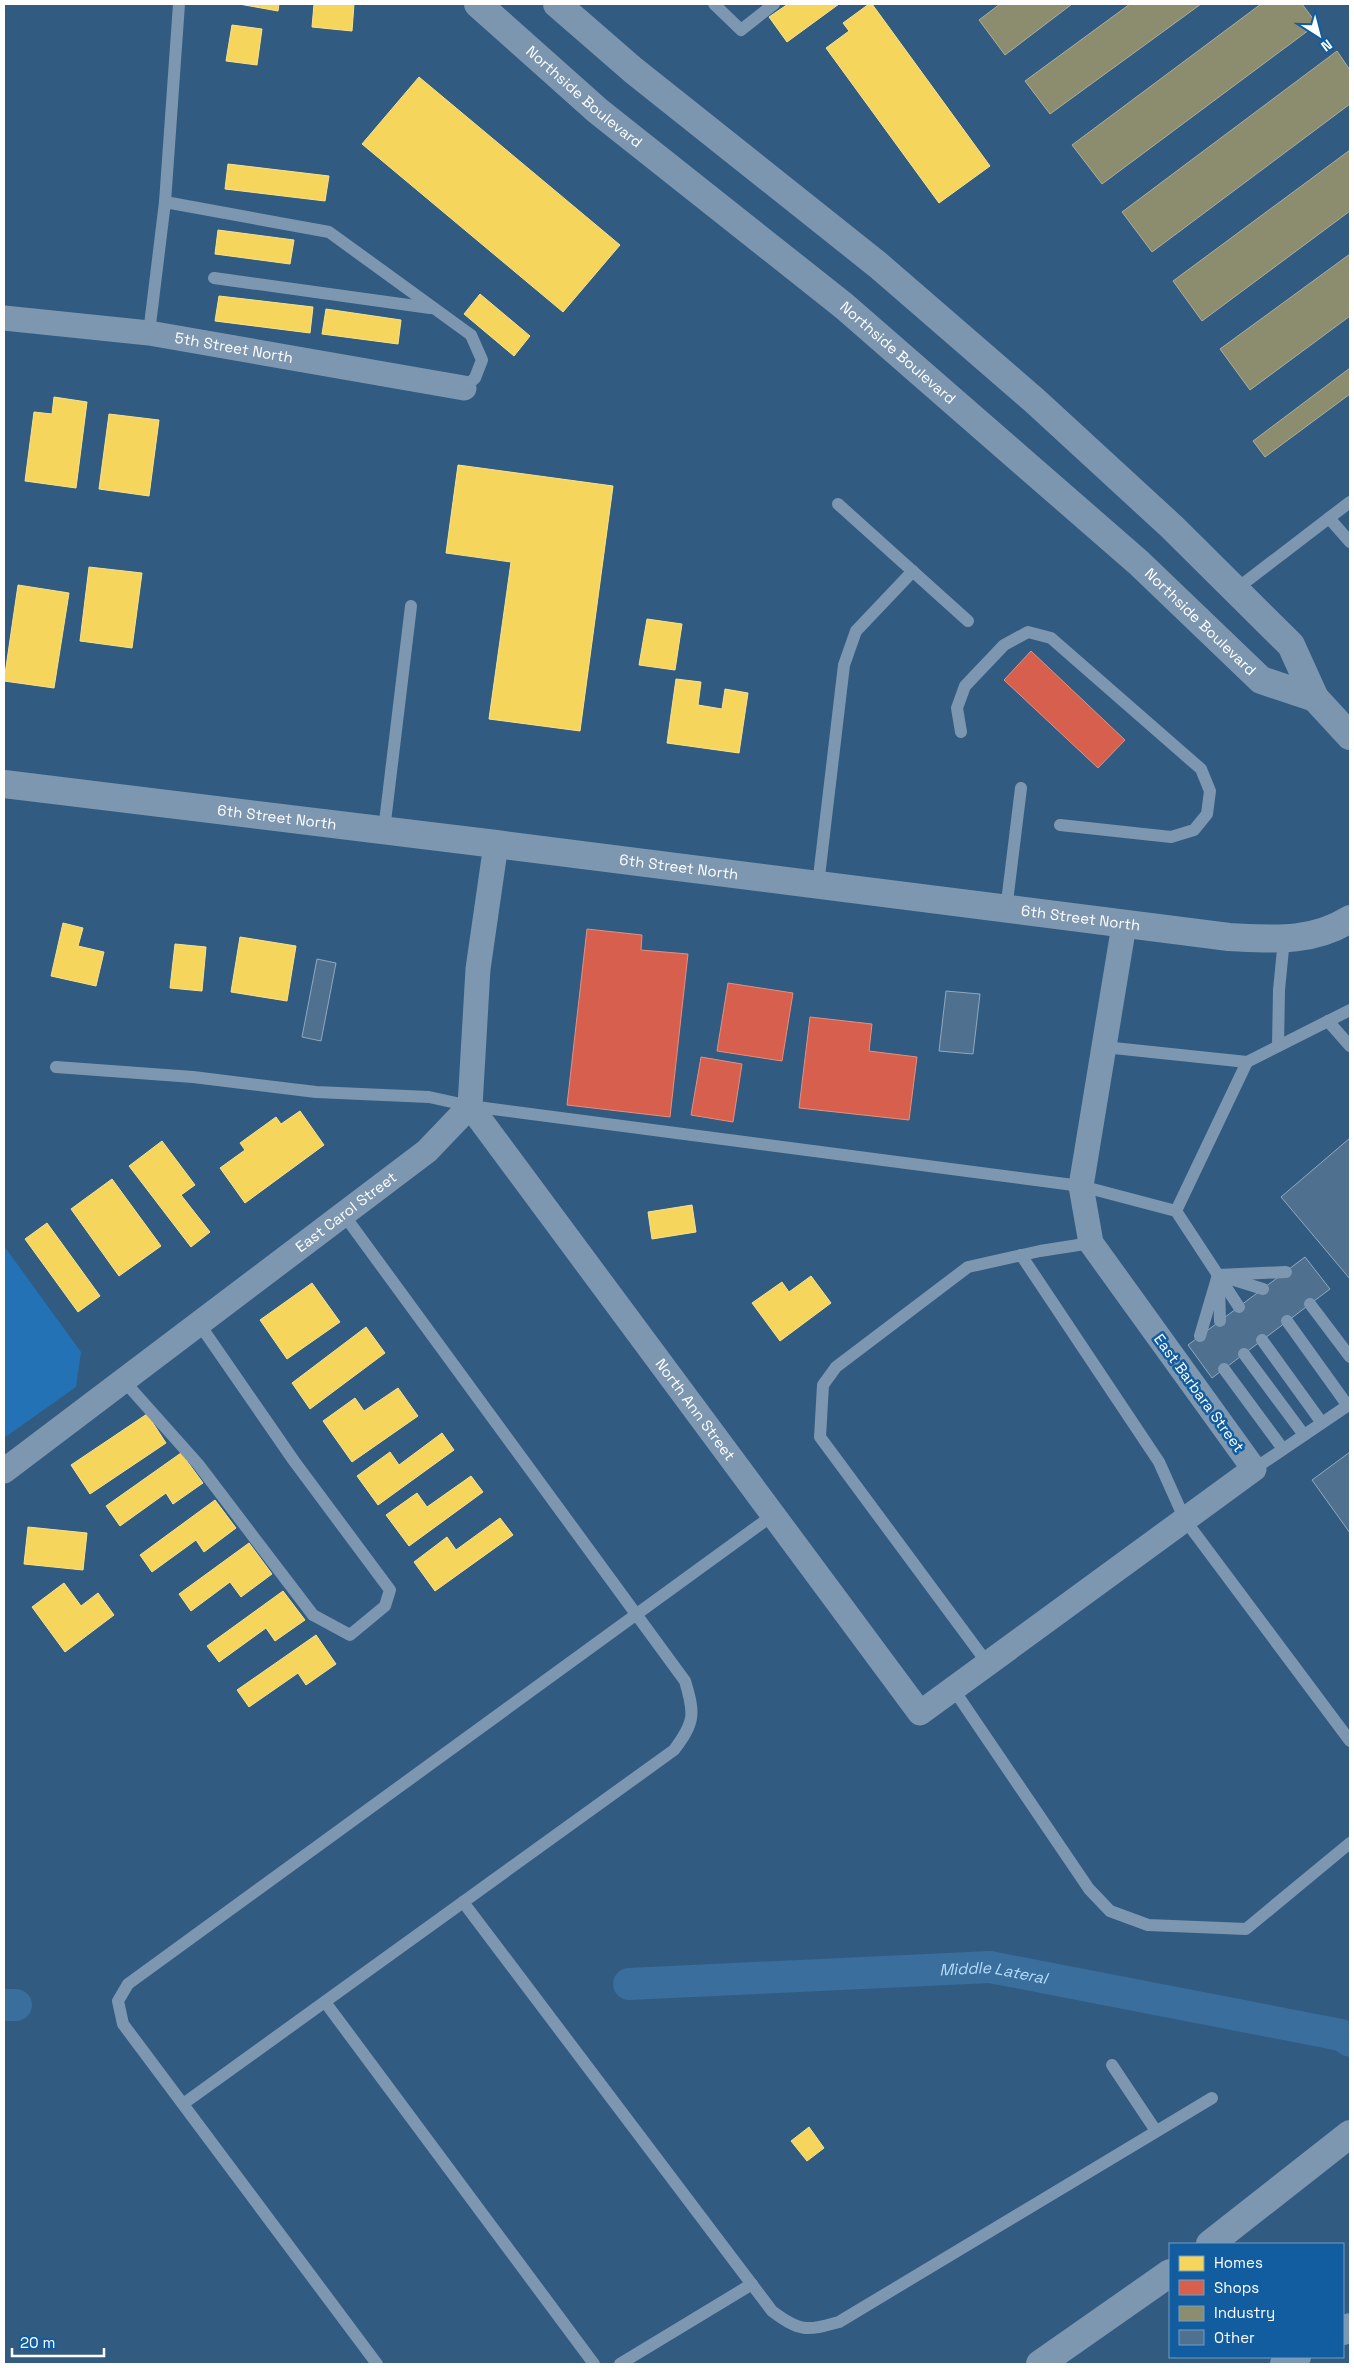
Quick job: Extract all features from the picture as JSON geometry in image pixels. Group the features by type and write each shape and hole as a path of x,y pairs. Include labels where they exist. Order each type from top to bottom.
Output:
{"highway":[{"path":"1211,2243 1350,2134"},
{"path":"1040,2364 1169,2274"},
{"path":"1284,2364 1295,2358"}],"main road":[{"name":"Northside Boulevard","path":"478,4 598,112 851,313 1139,563 1261,680 1315,698"},
{"name":"Northside Boulevard","path":"557,4 633,70 878,265 1035,401 1235,590 1291,646 1315,698 1350,736"}],"street":[{"name":"5th Street North","path":"4,318 149,333 464,388"},
{"name":"6th Street North","path":"4,784 1229,937 1284,939 1332,930 1350,919"},
{"path":"470,1106 478,969 496,844"},
{"name":"East Barbara Street","path":"1124,925 1081,1186 1091,1243 1254,1469"},
{"name":"East Carol Street","path":"4,1470 200,1325 427,1151 470,1106"},
{"name":"North Ann Street","path":"470,1106 920,1713 954,1690"},
{"path":"954,1690 1254,1469"}],"lane":[{"path":"149,333 165,202 179,4"},
{"path":"714,4 741,30 774,4"},
{"path":"165,202 329,232 432,308 471,334 482,360 474,378 464,388"},
{"path":"214,278 432,308"},
{"path":"1235,590 1350,502"},
{"path":"838,504 968,621"},
{"path":"1329,518 1350,542"},
{"path":"818,885 844,665 856,631 913,572"},
{"path":"384,830 411,606"},
{"path":"962,732 957,708 965,686 1004,645 1028,632 1051,638 1201,769 1210,791 1207,814 1194,830 1170,837 1060,825"},
{"path":"1006,910 1021,788"},
{"path":"1278,1046 1279,990 1284,939"},
{"path":"1104,1047 1247,1062 1350,1010"},
{"path":"1328,1021 1350,1046"},
{"path":"1176,1211 1247,1062"},
{"path":"56,1067 193,1077 316,1092 429,1098 470,1106 1081,1186 1176,1211 1239,1307"},
{"path":"183,2104 674,1750 690,1730 692,1705 685,1681 344,1215"},
{"path":"988,1664 820,1437 820,1411 824,1385 836,1366 968,1267 1021,1255 1091,1243"},
{"path":"1021,1255 1159,1462 1185,1520 1350,1741"},
{"path":"1218,1275 1286,1272"},
{"path":"1218,1275 1263,1289"},
{"path":"1218,1275 1220,1321"},
{"path":"1200,1336 1218,1275"},
{"path":"1310,1304 1350,1357"},
{"path":"1254,1469 1349,1405 1287,1321"},
{"path":"124,1381 198,1464 313,1615 350,1635 385,1606 390,1590 294,1461 200,1325"},
{"path":"1262,1340 1322,1423"},
{"path":"1244,1354 1304,1435"},
{"path":"1224,1370 1283,1449"},
{"path":"377,2364 123,2024 118,2001 128,1984 773,1515"},
{"path":"954,1690 1088,1889 1110,1911 1148,1925 1246,1929 1350,1843"},
{"path":"463,1902 772,2311 792,2326 813,2329 839,2322 1212,2098"},
{"path":"325,2002 594,2364"},
{"path":"1112,2065 1156,2131"},
{"path":"620,2364 752,2284"}],"shaded area":[{"path":"4,1246 81,1352 76,1387 4,1438"}],"building: Homes":[{"path":"239,4 279,4 278,11"},
{"path":"314,4 354,4 352,31 312,27"},
{"path":"788,4 839,4 787,42 769,17"},
{"path":"869,4 872,4 990,166 939,203 826,48 849,31 843,23"},
{"path":"232,25 262,29 257,65 226,61"},
{"path":"419,77 620,245 563,312 362,144"},
{"path":"228,164 329,176 325,201 225,189"},
{"path":"218,230 294,240 290,264 215,254"},
{"path":"480,294 530,336 514,356 464,314"},
{"path":"219,296 313,307 310,333 215,321"},
{"path":"326,309 401,320 398,344 322,334"},
{"path":"54,397 87,402 76,488 25,481 34,412 52,414"},
{"path":"109,414 159,420 149,496 99,489"},
{"path":"458,465 613,486 580,731 489,719 511,562 446,553"},
{"path":"89,567 142,573 132,648 80,641"},
{"path":"18,585 69,593 54,688 4,681"},
{"path":"647,619 682,624 675,670 639,665"},
{"path":"676,679 701,682 698,705 722,709 725,689 748,693 739,753 667,743"},
{"path":"63,923 83,928 78,946 104,952 96,986 51,976"},
{"path":"240,937 296,946 287,1001 231,992"},
{"path":"175,944 206,947 202,991 170,988"},
{"path":"300,1111 324,1145 245,1203 220,1168 245,1150 240,1143 276,1117 281,1124"},
{"path":"162,1141 195,1185 181,1195 210,1232 191,1247 129,1166"},
{"path":"112,1179 161,1246 119,1276 71,1209"},
{"path":"692,1205 696,1232 652,1239 648,1212"},
{"path":"47,1223 100,1296 78,1312 25,1239"},
{"path":"811,1276 831,1303 780,1341 752,1303 782,1282 789,1292"},
{"path":"312,1283 340,1322 287,1359 260,1320"},
{"path":"366,1327 385,1353 310,1409 292,1383"},
{"path":"398,1388 418,1416 352,1462 323,1421 355,1398 364,1411"},
{"path":"147,1414 166,1443 90,1494 71,1465"},
{"path":"442,1433 454,1450 378,1505 357,1476 390,1452 399,1465"},
{"path":"181,1453 203,1483 173,1504 166,1493 120,1526 106,1506"},
{"path":"471,1476 483,1492 409,1546 386,1515 417,1493 427,1507"},
{"path":"215,1500 236,1528 204,1552 196,1540 152,1572 140,1555"},
{"path":"500,1518 513,1535 435,1591 414,1562 447,1537 456,1550"},
{"path":"28,1527 87,1533 83,1570 24,1564"},
{"path":"249,1543 272,1574 241,1597 230,1582 191,1611 179,1594"},
{"path":"64,1583 81,1606 98,1593 114,1615 65,1652 32,1607"},
{"path":"283,1591 305,1620 275,1641 266,1628 219,1662 207,1646"},
{"path":"316,1635 336,1664 306,1685 298,1673 249,1707 237,1690"},
{"path":"809,2127 824,2148 807,2161 791,2141"}],"building: Shops":[{"path":"1031,651 1125,740 1098,768 1004,680"},
{"path":"587,929 642,935 641,950 688,954 670,1117 567,1105"},
{"path":"728,983 793,993 782,1061 717,1051"},
{"path":"810,1017 872,1024 869,1051 917,1057 909,1120 799,1108"},
{"path":"701,1057 742,1064 733,1122 691,1115"}],"building: Industry":[{"path":"1000,4 1072,4 1005,55 979,20"},
{"path":"1130,4 1201,4 1050,114 1025,81"},
{"path":"1261,4 1302,4 1317,24 1102,184 1072,145"},
{"path":"1337,51 1350,70 1350,104 1152,252 1122,212"},
{"path":"1350,150 1350,211 1202,321 1173,281"},
{"path":"1350,254 1350,316 1250,390 1220,349"},
{"path":"1350,368 1350,394 1265,457 1253,441"}],"building: Other":[{"path":"317,959 336,963 321,1041 302,1037"},
{"path":"946,991 980,994 973,1054 939,1051"},
{"path":"1350,1138 1350,1279 1281,1197"},
{"path":"1305,1257 1330,1289 1212,1378 1188,1345"},
{"path":"1350,1452 1350,1533 1312,1480"}],"waterway":[{"name":"Middle Lateral","path":"629,1984 990,1967 1341,2035 1350,2041"},
{"name":"Middle Lateral","path":"4,2005 16,2005"}]}
